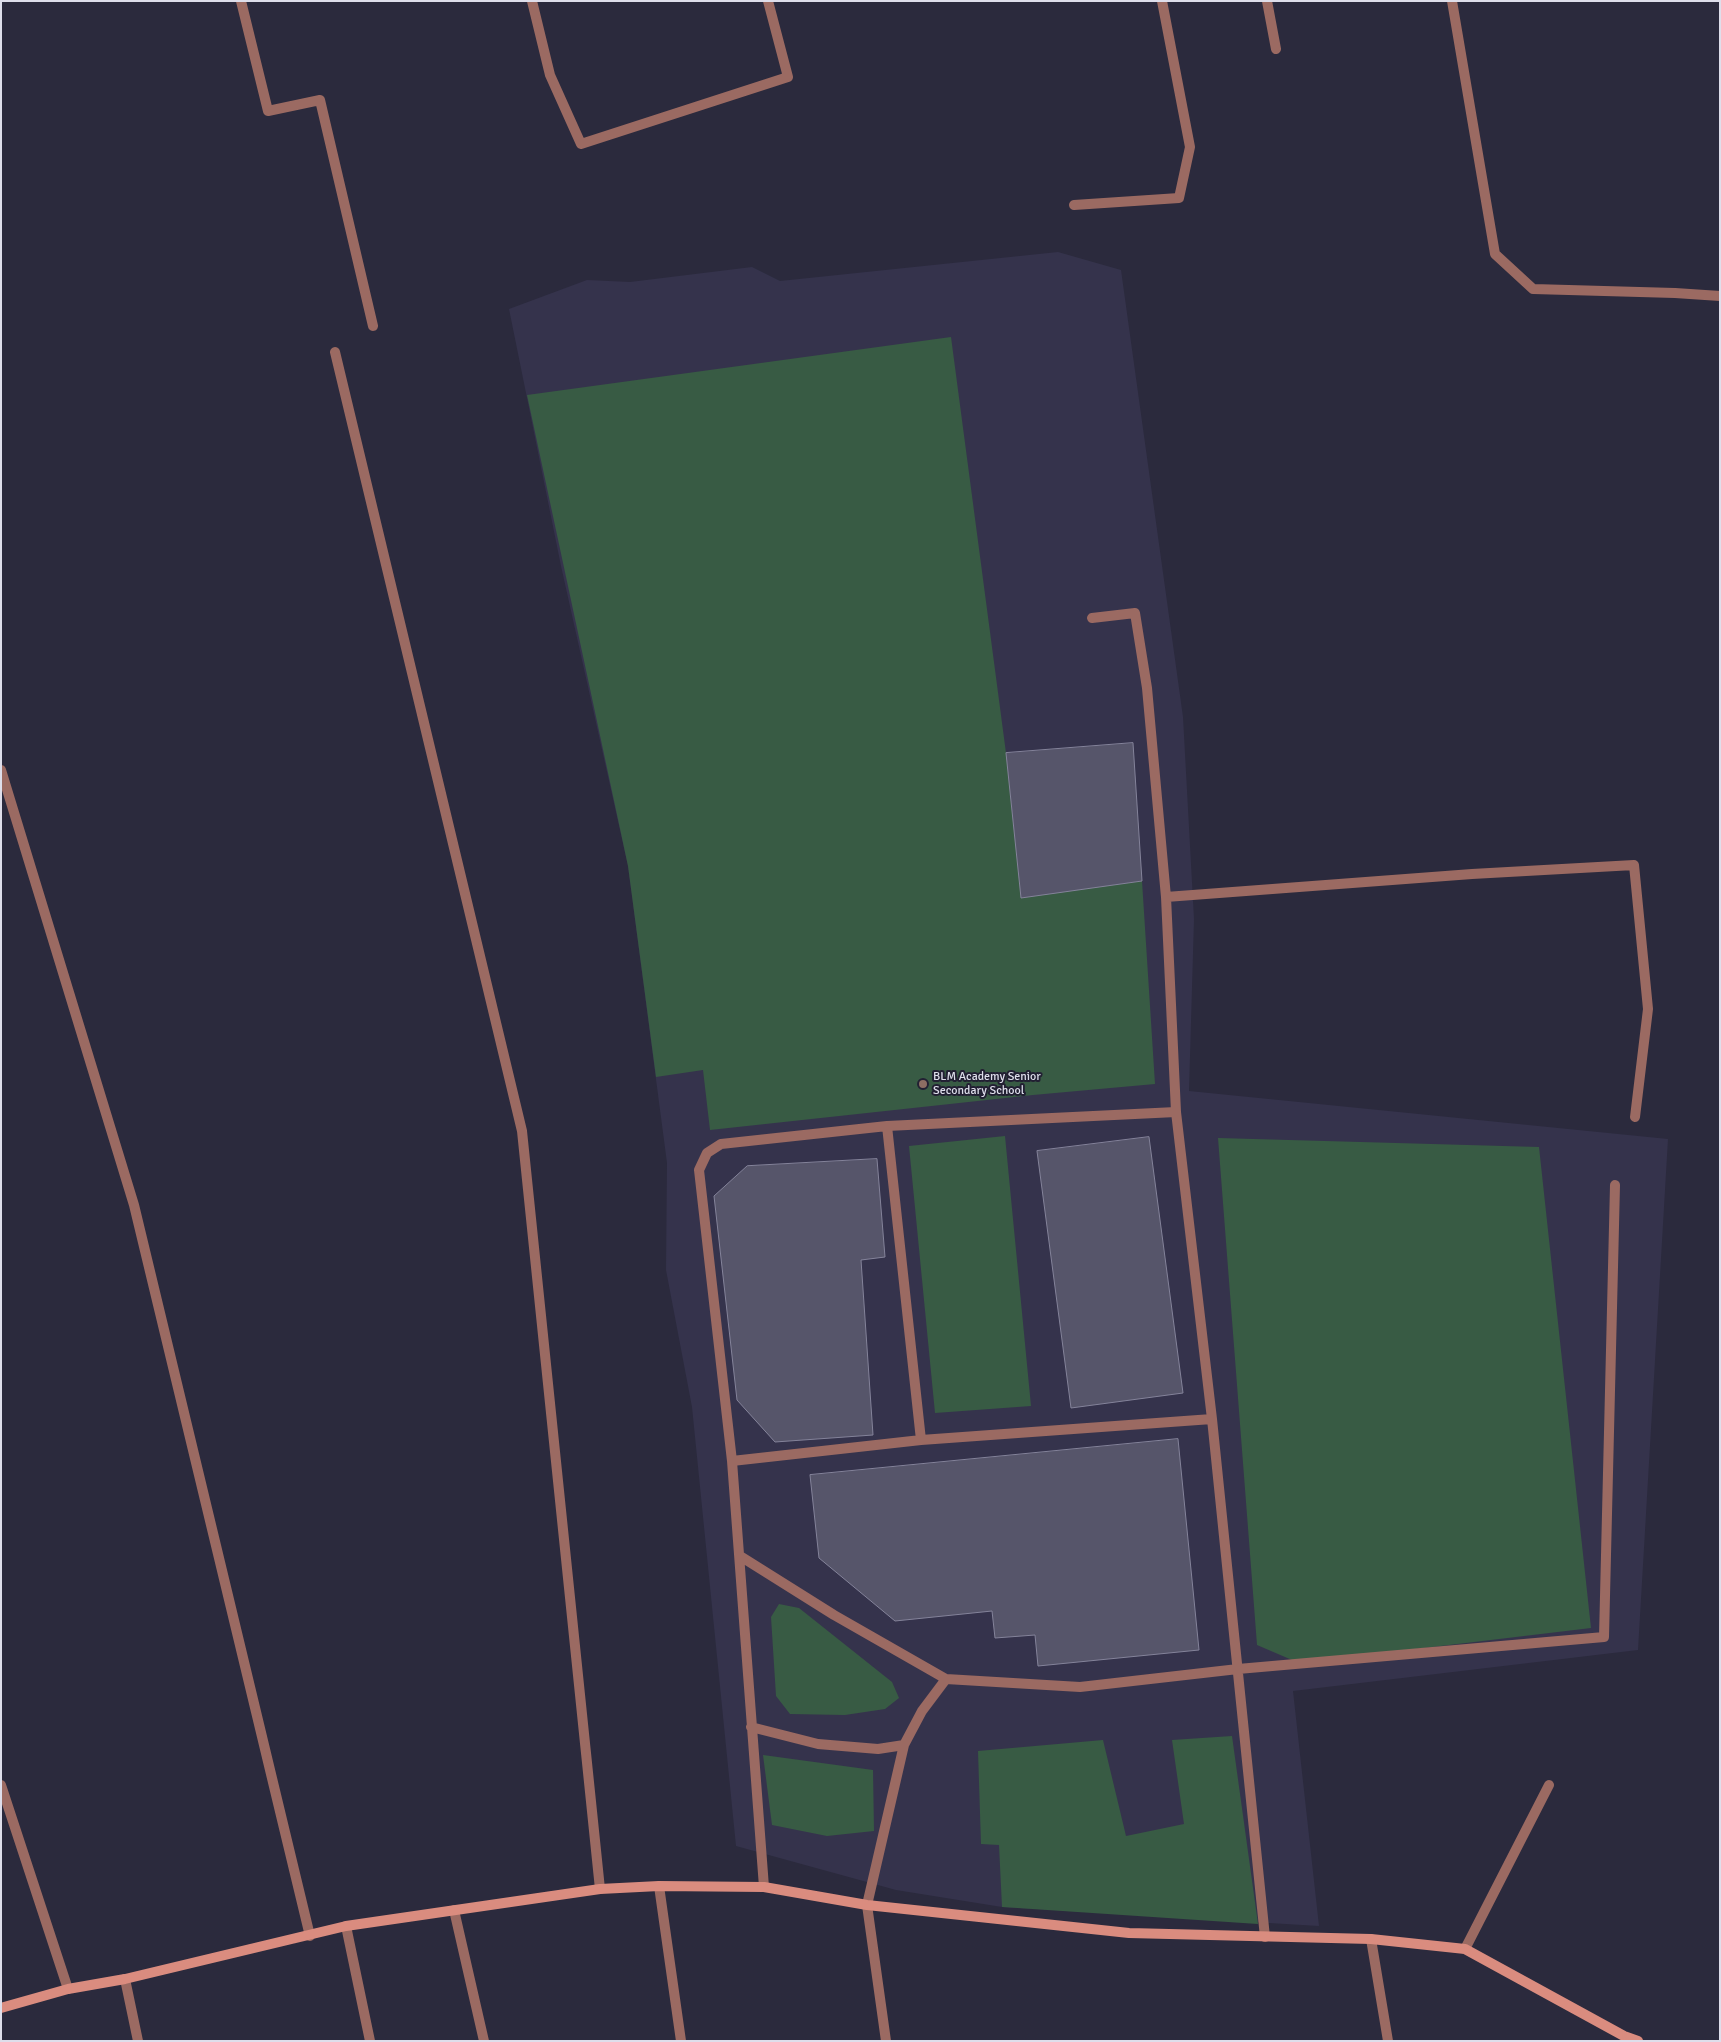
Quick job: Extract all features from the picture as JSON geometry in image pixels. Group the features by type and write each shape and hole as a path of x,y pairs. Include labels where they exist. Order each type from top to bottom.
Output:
{"main road":[{"path":"1,2008 68,1989 125,1979 346,1926 600,1889 659,1886 764,1887 867,1905 1128,1933 1371,1940 1465,1950 1624,2036 1638,2041"}],"street":[{"path":"241,1 268,111 320,100 373,326"},
{"path":"532,1 550,76 582,144 788,76 768,1"},
{"path":"1074,205 1179,198 1190,148 1162,1"},
{"path":"1267,1 1276,49"},
{"path":"1452,1 1495,254 1533,289 1675,292 1720,296"},
{"path":"336,352 522,1131 600,1889"},
{"path":"1092,618 1135,614 1147,688 1166,897 1176,1112 1212,1419 1265,1936"},
{"path":"1,770 134,1205 310,1936"},
{"path":"1166,897 1472,874 1634,865 1648,1009 1635,1117"},
{"path":"764,1887 732,1461 699,1170 707,1153 721,1144 887,1126 1176,1112"},
{"path":"887,1126 921,1440"},
{"path":"740,1556 834,1615 946,1678 1080,1687 1238,1669 1604,1637 1615,1185"},
{"path":"732,1461 921,1440 1212,1419"},
{"path":"886,2041 867,1905 904,1745 922,1711 946,1678"},
{"path":"751,1727 818,1744 878,1749 904,1745"},
{"path":"1,1785 68,1989"},
{"path":"1465,1950 1549,1785"},
{"path":"659,1886 681,2041"},
{"path":"454,1910 484,2041"},
{"path":"346,1926 370,2041"},
{"path":"1371,1940 1388,2041"},
{"path":"125,1979 138,2041"}],"shaded area":[{"name":"BLM Academy Senior Secondary School","path":"1058,252 1121,270 1183,717 1194,919 1189,1091 1668,1139 1638,1650 1293,1691 1319,1926 1002,1907 896,1890 736,1846 692,1407 666,1270 667,1163 628,866 561,566 509,309 587,280 630,282 752,267 780,281"}],"green space":[{"path":"951,337 1006,753 1021,897 1142,881 1155,1084 1033,1095 710,1130 703,1070 656,1077 628,866 527,395"},
{"path":"1005,1136 1031,1406 935,1413 909,1146"},
{"path":"1218,1138 1539,1147 1591,1628 1299,1663 1257,1645"},
{"path":"779,1604 799,1608 892,1682 899,1698 885,1709 845,1715 790,1714 776,1696 771,1617"},
{"path":"1232,1736 1258,1924 1002,1907 999,1845 981,1844 978,1751 1103,1740 1126,1836 1184,1824 1172,1740"},
{"path":"763,1755 873,1770 874,1831 827,1836 772,1825"}],"building":[{"path":"1133,743 1142,881 1021,898 1006,753"},
{"path":"1149,1137 1183,1393 1071,1408 1037,1151"},
{"path":"877,1159 885,1257 861,1260 873,1435 775,1442 737,1400 714,1196 747,1166"},
{"path":"1178,1439 1199,1650 1038,1666 1035,1635 995,1638 992,1611 895,1621 819,1558 810,1475"}],"place":[{"name":"BLM Academy Senior Secondary School","path":"923,1084"}]}
